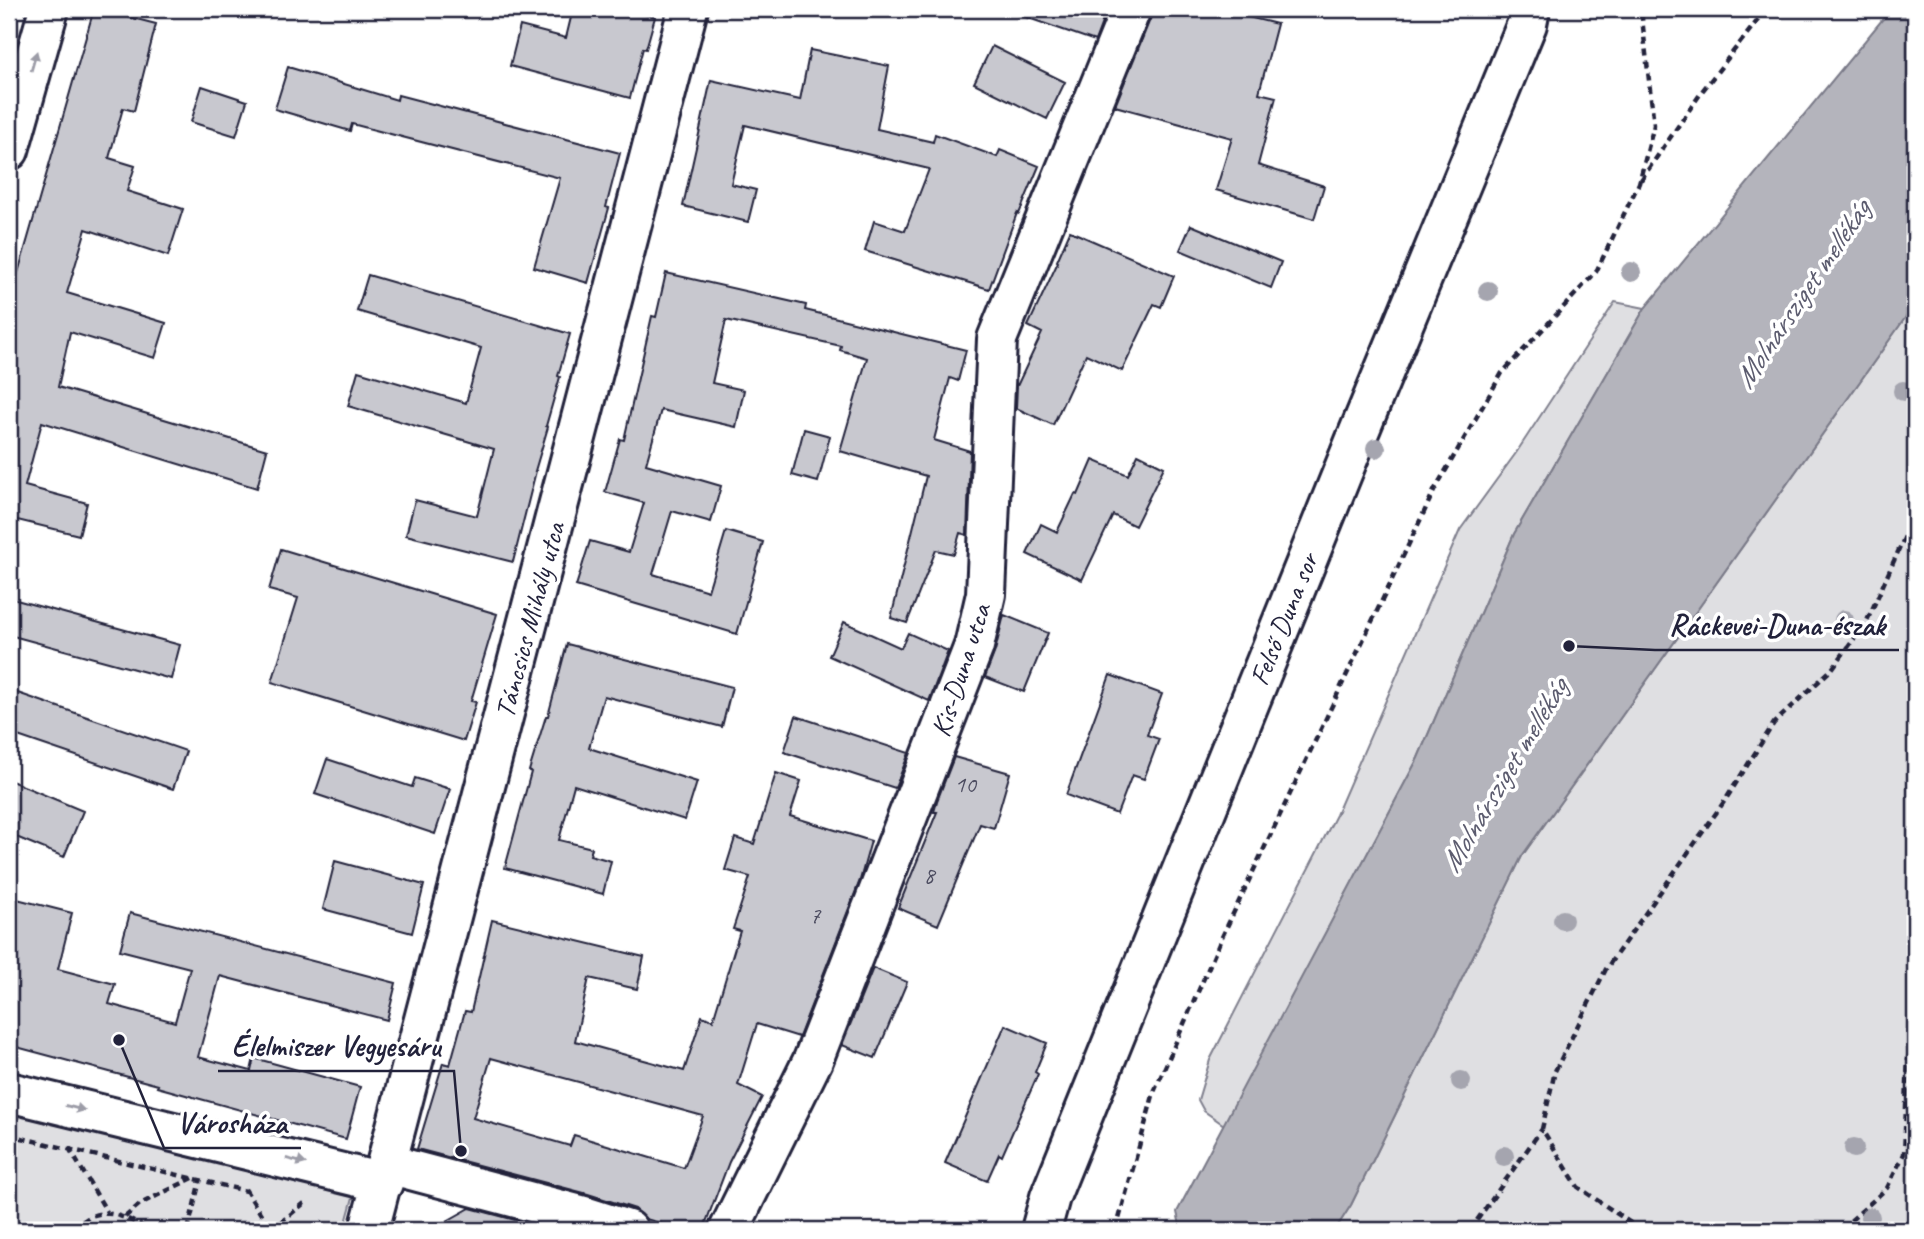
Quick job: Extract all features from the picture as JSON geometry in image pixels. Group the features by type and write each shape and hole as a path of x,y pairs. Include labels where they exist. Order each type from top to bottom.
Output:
{"street":[{"path":"9,150 49,9"},
{"name":"Táncsics Mihály utca","path":"369,1230 688,9"},
{"name":"Kis-Duna utca","path":"729,1230 813,1060 974,646 986,594 997,339 1131,9"},
{"name":"Felső Duna sor","path":"1041,1230 1050,1196 1527,24 1530,9"},
{"path":"9,1092 581,1215 628,1230"}],"path":[{"path":"1639,183 1654,125 1641,9"},
{"path":"1116,1230 1154,1092 1222,937 1435,489 1502,373 1596,272 1639,183 1703,90 1761,16 1771,9"},
{"path":"1470,1230 1542,1129 1555,1070 1606,969 1726,799 1774,723 1832,669 1866,622 1915,514"},
{"path":"1843,1230 1887,1188 1904,1154 1908,1060 1915,1032"},
{"path":"1542,1129 1578,1187 1641,1230"},
{"path":"9,1135 246,1191"},
{"path":"69,1148 107,1212"},
{"path":"125,1217 140,1204 193,1178"},
{"path":"188,1230 200,1180"},
{"path":"74,1230 89,1216 107,1212 125,1217 150,1230"},
{"path":"256,1230 272,1230"}],"shaded area":[{"path":"1615,302 1645,308 1514,534 1418,758 1224,1125 1204,1111 1198,1100 1210,1060 1336,815 1460,530 1516,453"},
{"path":"1915,304 1915,1230 1335,1230 1351,1205 1522,856"},
{"path":"9,1110 355,1190 344,1230 9,1230"}],"water":[{"name":"Molnársziget mellékág","path":"1891,9 1915,9 1915,304 1522,856 1351,1205 1335,1230 1181,1230 1177,1212 1418,758 1514,534 1645,308"}],"building":[{"path":"94,9 127,9 125,16 156,24 134,111 123,108 109,158 135,166 127,191 183,209 168,256 86,229 67,293 166,323 155,358 70,332 58,387 267,450 257,488 42,422 25,486 87,503 79,535 9,518 9,304"},
{"path":"573,9 626,9 655,17 646,49 643,48 630,98 510,66 520,26 566,38"},
{"path":"1015,9 1107,9 1095,41 1014,13"},
{"path":"1152,9 1215,9 1277,24 1259,93 1276,97 1258,165 1324,186 1314,219 1216,190 1232,138 1115,106"},
{"path":"992,46 1065,82 1047,119 974,83"},
{"path":"810,50 889,66 877,129 933,142 935,134 997,157 1000,150 1039,166 1019,214 1017,213 989,289 865,251 874,221 905,231 929,169 745,125 731,184 756,190 748,222 683,206 711,80 800,100"},
{"path":"288,67 397,100 398,95 620,153 606,207 609,208 588,283 534,267 560,178 352,124 350,131 275,109"},
{"path":"202,86 247,101 236,136 191,122"},
{"path":"1191,225 1281,262 1271,288 1180,250"},
{"path":"1070,231 1174,276 1161,307 1154,304 1122,371 1086,354 1053,425 1016,408 1017,386 1042,333 1028,326"},
{"path":"666,273 806,305 805,310 966,350 958,381 950,378 934,440 970,451 967,535 960,533 954,554 936,550 907,623 891,618 926,476 840,451 867,358 840,350 841,346 726,320 712,383 744,390 736,427 661,410 646,464 721,486 711,522 672,511 653,574 708,591 726,531 763,542 737,634 576,586 590,541 629,552 644,503 605,492 620,439 624,440 652,316 656,317"},
{"path":"368,275 570,334 513,562 406,535 415,500 477,516 494,449 348,406 358,371 466,403 481,348 357,311"},
{"path":"804,429 830,436 818,482 792,475"},
{"path":"1138,454 1164,467 1135,526 1113,515 1082,580 1027,554 1041,524 1057,532 1075,494 1078,495 1093,460 1128,475"},
{"path":"281,549 497,614 471,701 476,702 464,741 272,682 298,598 269,590"},
{"path":"9,598 180,645 171,679 9,635"},
{"path":"1004,615 1048,633 1024,692 985,677"},
{"path":"844,622 901,648 908,633 948,651 929,701 829,656"},
{"path":"567,644 732,687 722,727 604,696 589,748 697,782 685,820 574,785 559,840 592,848 590,855 611,861 603,894 505,868 531,772 529,771 548,716"},
{"path":"1110,675 1162,694 1147,735 1159,739 1144,779 1132,775 1117,814 1066,795"},
{"path":"9,690 186,751 173,789 9,733"},
{"path":"796,716 909,753 895,788 784,752"},
{"path":"954,757 1010,773 994,828 980,824 938,925 898,908 937,812 934,812 937,801"},
{"path":"327,759 412,787 415,778 450,789 435,834 315,794"},
{"path":"776,773 801,781 790,816 871,841 860,880 799,1037 757,1024 738,1085 762,1097 729,1162 703,1230 683,1230 646,1219 635,1209 588,1194 417,1149 443,1063 450,1065 465,1011 471,1012 492,920 644,957 637,989 589,978 575,1041 684,1071 702,1016 713,1020 740,931 733,929 750,877 725,870 735,838 754,844","holes":["491,1058 703,1116 684,1168 574,1135 570,1146 473,1118"]},
{"path":"9,780 83,811 64,857 9,834"},
{"path":"335,861 424,885 412,933 323,909"},
{"path":"9,897 72,913 58,969 115,984 109,1004 175,1022 190,968 120,950 130,913 396,983 387,1020 220,976 198,1057 251,1071 254,1058 360,1087 346,1139 9,1045"},
{"path":"873,968 907,982 875,1058 842,1045"},
{"path":"1005,1025 1047,1043 1035,1072 1038,1074 1002,1156 999,1154 987,1181 945,1163"},
{"path":"470,1208 553,1230 431,1230"}],"place":[{"name":"Ráckevei-Duna-észak","path":"1569,646"},
{"name":"Városháza","path":"119,1040"},
{"name":"Élelmiszer Vegyesáru","path":"461,1151"}]}
